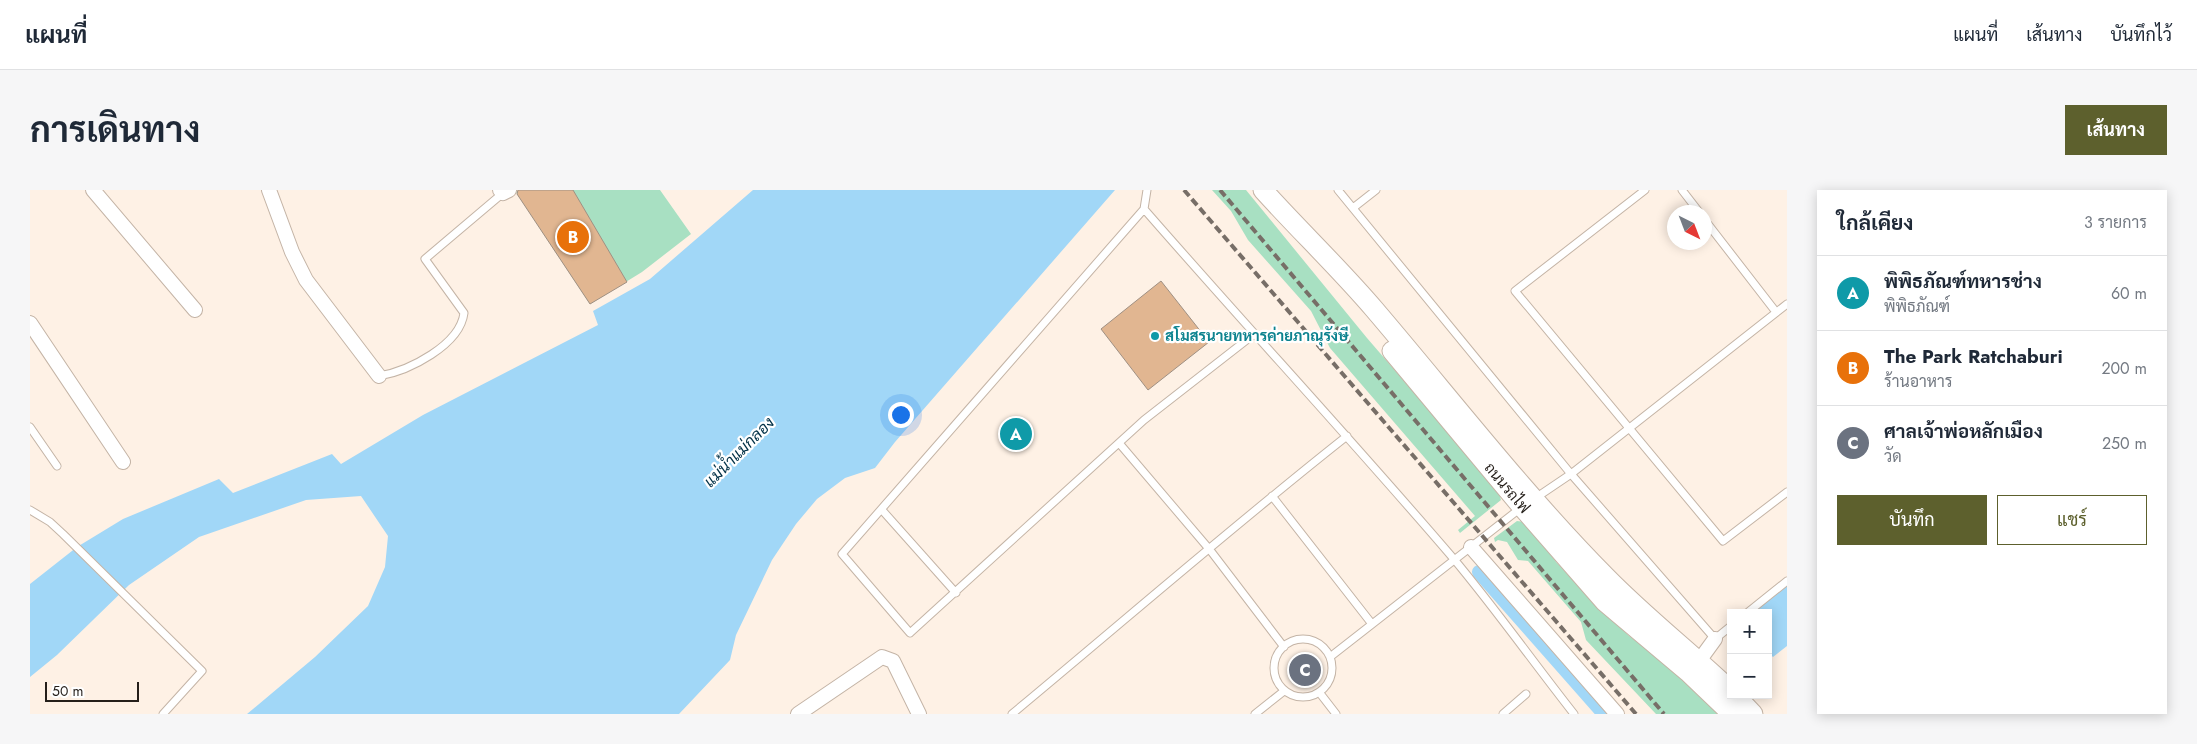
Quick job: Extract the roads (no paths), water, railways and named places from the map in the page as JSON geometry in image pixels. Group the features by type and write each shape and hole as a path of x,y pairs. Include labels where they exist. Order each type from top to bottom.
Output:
{"main road":[{"name":"ถนนรถไฟ","path":"1263,190 1306,239 1371,325 1528,503 1605,602 1688,672 1732,714"},
{"name":"ถนนรถไฟ","path":"1528,503 1642,613 1699,660 1727,687"},
{"path":"1739,699 1753,714"}],"street":[{"path":"93,190 195,310"},
{"path":"270,190 292,252 306,280 379,376"},
{"path":"30,324 123,462"},
{"path":"1471,547 1616,714"},
{"path":"1699,660 1715,639"},
{"path":"798,714 882,657 893,661 919,714"}],"lane":[{"path":"1147,190 1144,209 842,554 910,633 956,593 1119,442 1176,394 1254,335"},
{"path":"1338,190 1570,474 1715,639 1727,629"},
{"path":"1353,208 1376,190"},
{"path":"1645,190 1516,291 1631,427 1723,541 1787,492"},
{"path":"1682,190 1694,205"},
{"path":"379,376 397,373 412,367 455,335 463,324 464,312 425,259 504,191"},
{"path":"1144,209 1254,335 1347,436 1454,560 1574,714"},
{"path":"1712,229 1776,312"},
{"path":"1330,657 1528,503 1570,474 1631,427 1787,304"},
{"path":"30,427 57,466"},
{"path":"1012,714 1210,550 1272,496 1347,436"},
{"path":"1119,442 1210,550 1284,647"},
{"path":"1272,496 1372,624"},
{"path":"30,510 50,522 202,672 163,714"},
{"path":"882,510 956,593"},
{"path":"1752,609 1787,581"},
{"path":"1306,639 1320,646 1330,657 1332,666 1330,677 1319,692 1300,697 1284,691 1276,679 1274,664 1277,654 1284,647 1296,640 1306,639"},
{"path":"1255,714 1284,691"},
{"path":"1319,692 1336,714"},
{"path":"1503,714 1526,694"}],"water":[{"name":"แม่น้ำแม่กลอง","path":"753,190 1115,190 895,442 875,468 845,478 817,499 796,524 772,560 736,635 730,660 679,714 247,714 315,657 368,606 385,567 388,536 361,496 306,500 199,537 129,585 57,655 30,677 30,584 77,547 123,519 219,479 233,493 332,454 341,464 423,415 598,325 593,311 650,279"},
{"path":"1787,586 1787,646 1773,657 1772,609 1758,609"}],"waterway":[{"path":"1479,572 1604,714"}],"railway":[{"path":"1184,190 1636,714"},
{"path":"1220,190 1664,714"}],"place":[{"name":"The Park Ratchaburi","path":"573,237"},
{"name":"สโมสรนายทหารค่ายภาณุรังษี","path":"1155,336"},
{"name":"พิพิธภัณฑ์ทหารช่าง","path":"1016,434"},
{"name":"ศาลเจ้าพ่อหลักเมือง","path":"1305,670"}]}
